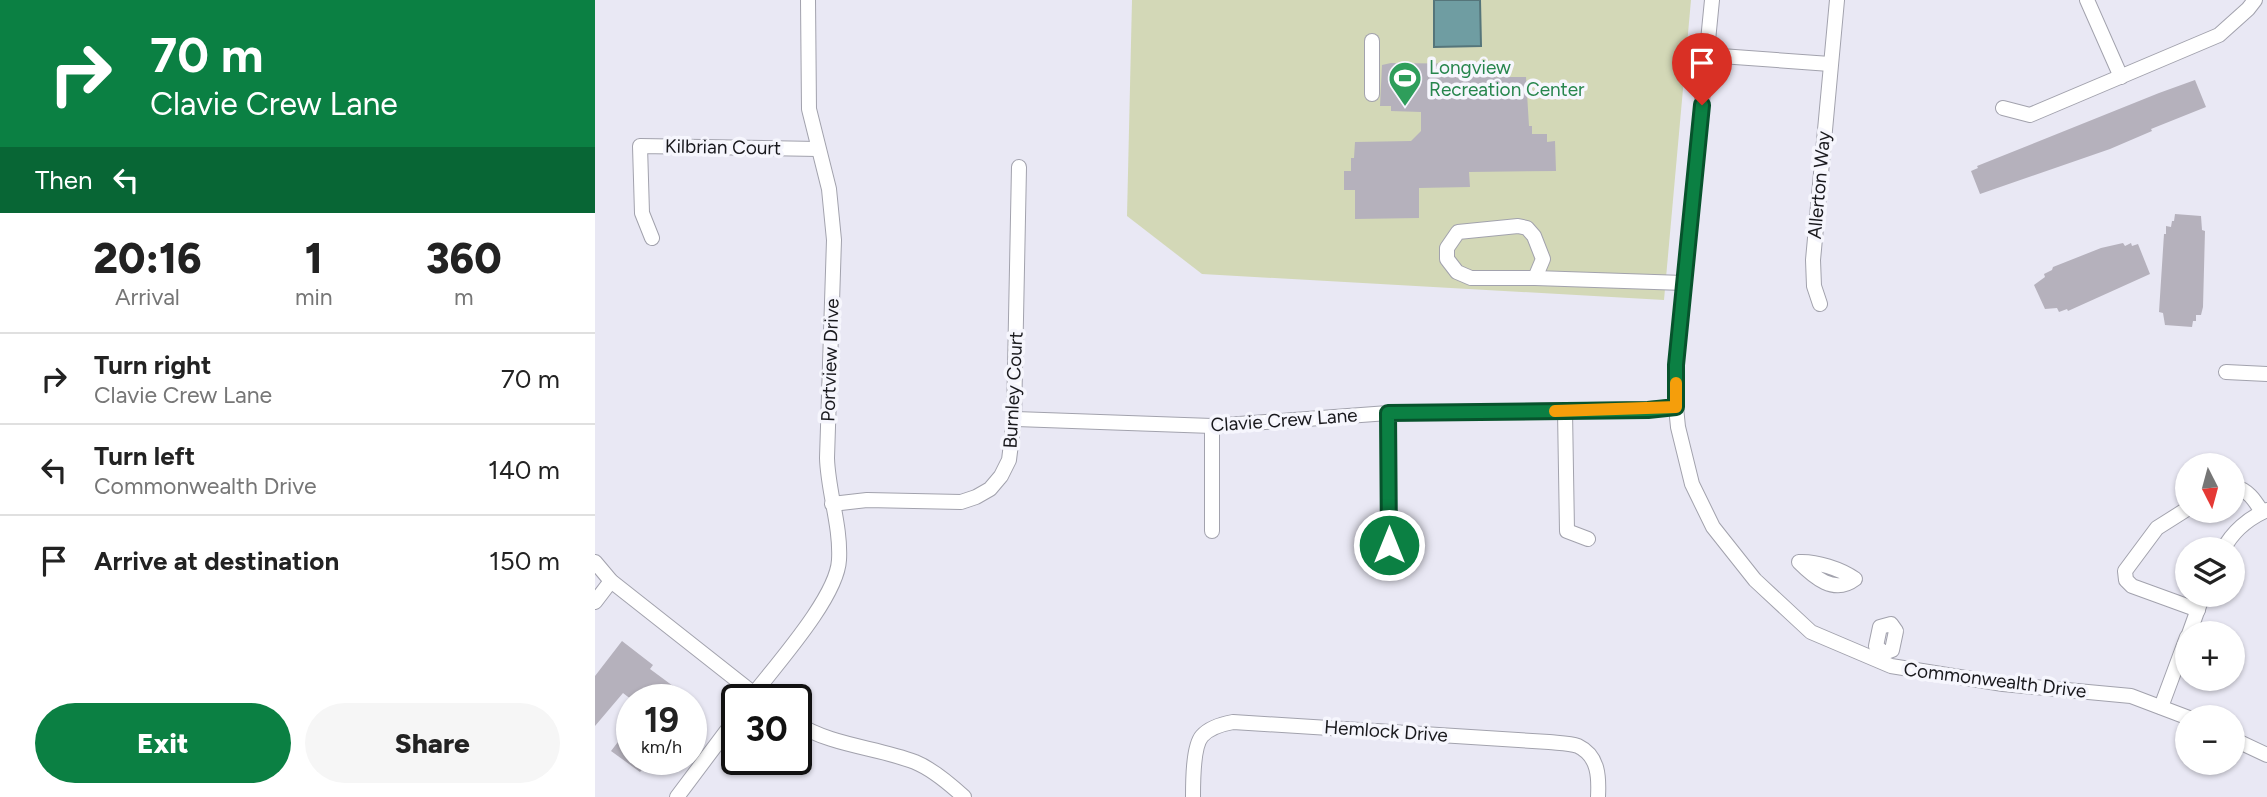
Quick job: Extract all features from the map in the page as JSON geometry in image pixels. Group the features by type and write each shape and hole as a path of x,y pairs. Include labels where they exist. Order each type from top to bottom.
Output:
{"street":[{"name":"Portview Drive","path":"765,684 823,603 834,582 839,561 827,458 834,240 829,190 809,109 808,0"},
{"name":"Commonwealth Drive","path":"1712,0 1683,283 1676,365 1676,407 1692,484 1713,527 1755,580 1811,632 1882,657 1891,666 2003,684 2131,696 2175,712"},
{"name":"Allerton Way","path":"1820,304 1814,286 1813,260 1837,0"},
{"path":"2087,0 2120,77"},
{"path":"2003,108 2031,115 2219,36 2249,9 2255,0"},
{"path":"1372,41 1372,94"},
{"path":"1707,55 1830,64"},
{"name":"Kilbrian Court","path":"652,238 642,213 640,146 818,149"},
{"name":"Burnley Court","path":"832,504 867,500 961,502 990,489 1001,476 1009,460 1014,419 1019,167"},
{"path":"1535,278 1543,259 1534,236 1527,228 1465,230 1458,232 1447,248 1447,259 1457,272 1471,278 1683,283"},
{"path":"2226,372 2267,373"},
{"name":"Clavie Crew Lane","path":"1014,419 1212,426 1388,413 1676,407"},
{"path":"1565,411 1567,531 1588,539"},
{"path":"1388,413 1389,545"},
{"path":"1212,426 1212,531"},
{"path":"2233,537 2240,527 2265,511 2245,490"},
{"path":"2175,517 2157,528 2125,571 2126,580 2132,586 2197,610"},
{"path":"595,562 611,581 738,684"},
{"path":"595,602 611,581"},
{"path":"2193,621 2198,607"},
{"path":"2161,707 2175,670"},
{"name":"Hemlock Drive","path":"1193,797 1197,748 1201,737 1216,726 1233,722 1578,746 1597,766 1598,797"},
{"path":"812,732 845,744 917,763 964,797"},
{"path":"677,797 721,738"},
{"path":"2245,745 2267,755"}],"green space":[{"name":"Longview Recreation Center","path":"1132,0 1691,0 1664,300 1202,274 1127,216"}],"water":[{"path":"1434,0 1480,0 1481,46 1434,47"}],"building":[{"name":"Longview Recreation Center","path":"1485,64 1485,77 1526,77 1529,126 1532,126 1532,134 1547,134 1547,142 1555,141 1556,171 1469,172 1470,187 1419,188 1419,218 1355,219 1355,190 1344,190 1344,171 1351,171 1355,142 1411,141 1421,131 1421,112 1391,111 1391,106 1380,106 1382,65"},
{"path":"2195,80 2206,107 2110,149 1980,194 1971,171 1978,168 1977,166"},
{"path":"2175,214 2201,216 2202,230 2205,231 2203,307 2201,315 2196,315 2192,327 2165,325 2163,313 2159,312 2164,234 2166,226 2171,227"},
{"path":"2123,243 2125,246 2138,244 2150,274 2068,311 2045,309 2034,285 2045,277 2044,274 2053,267 2101,248"},
{"path":"622,641 653,665 650,669 670,684 616,684 616,701 595,726 595,676"}],"slow traffic":[{"path":"1555,411 1676,407 1676,383"}],"place":[{"name":"Longview Recreation Center","path":"1405,108"}],"route":[{"path":"1389,545 1388,413 1648,410 1676,407 1676,365 1702,105"}]}
